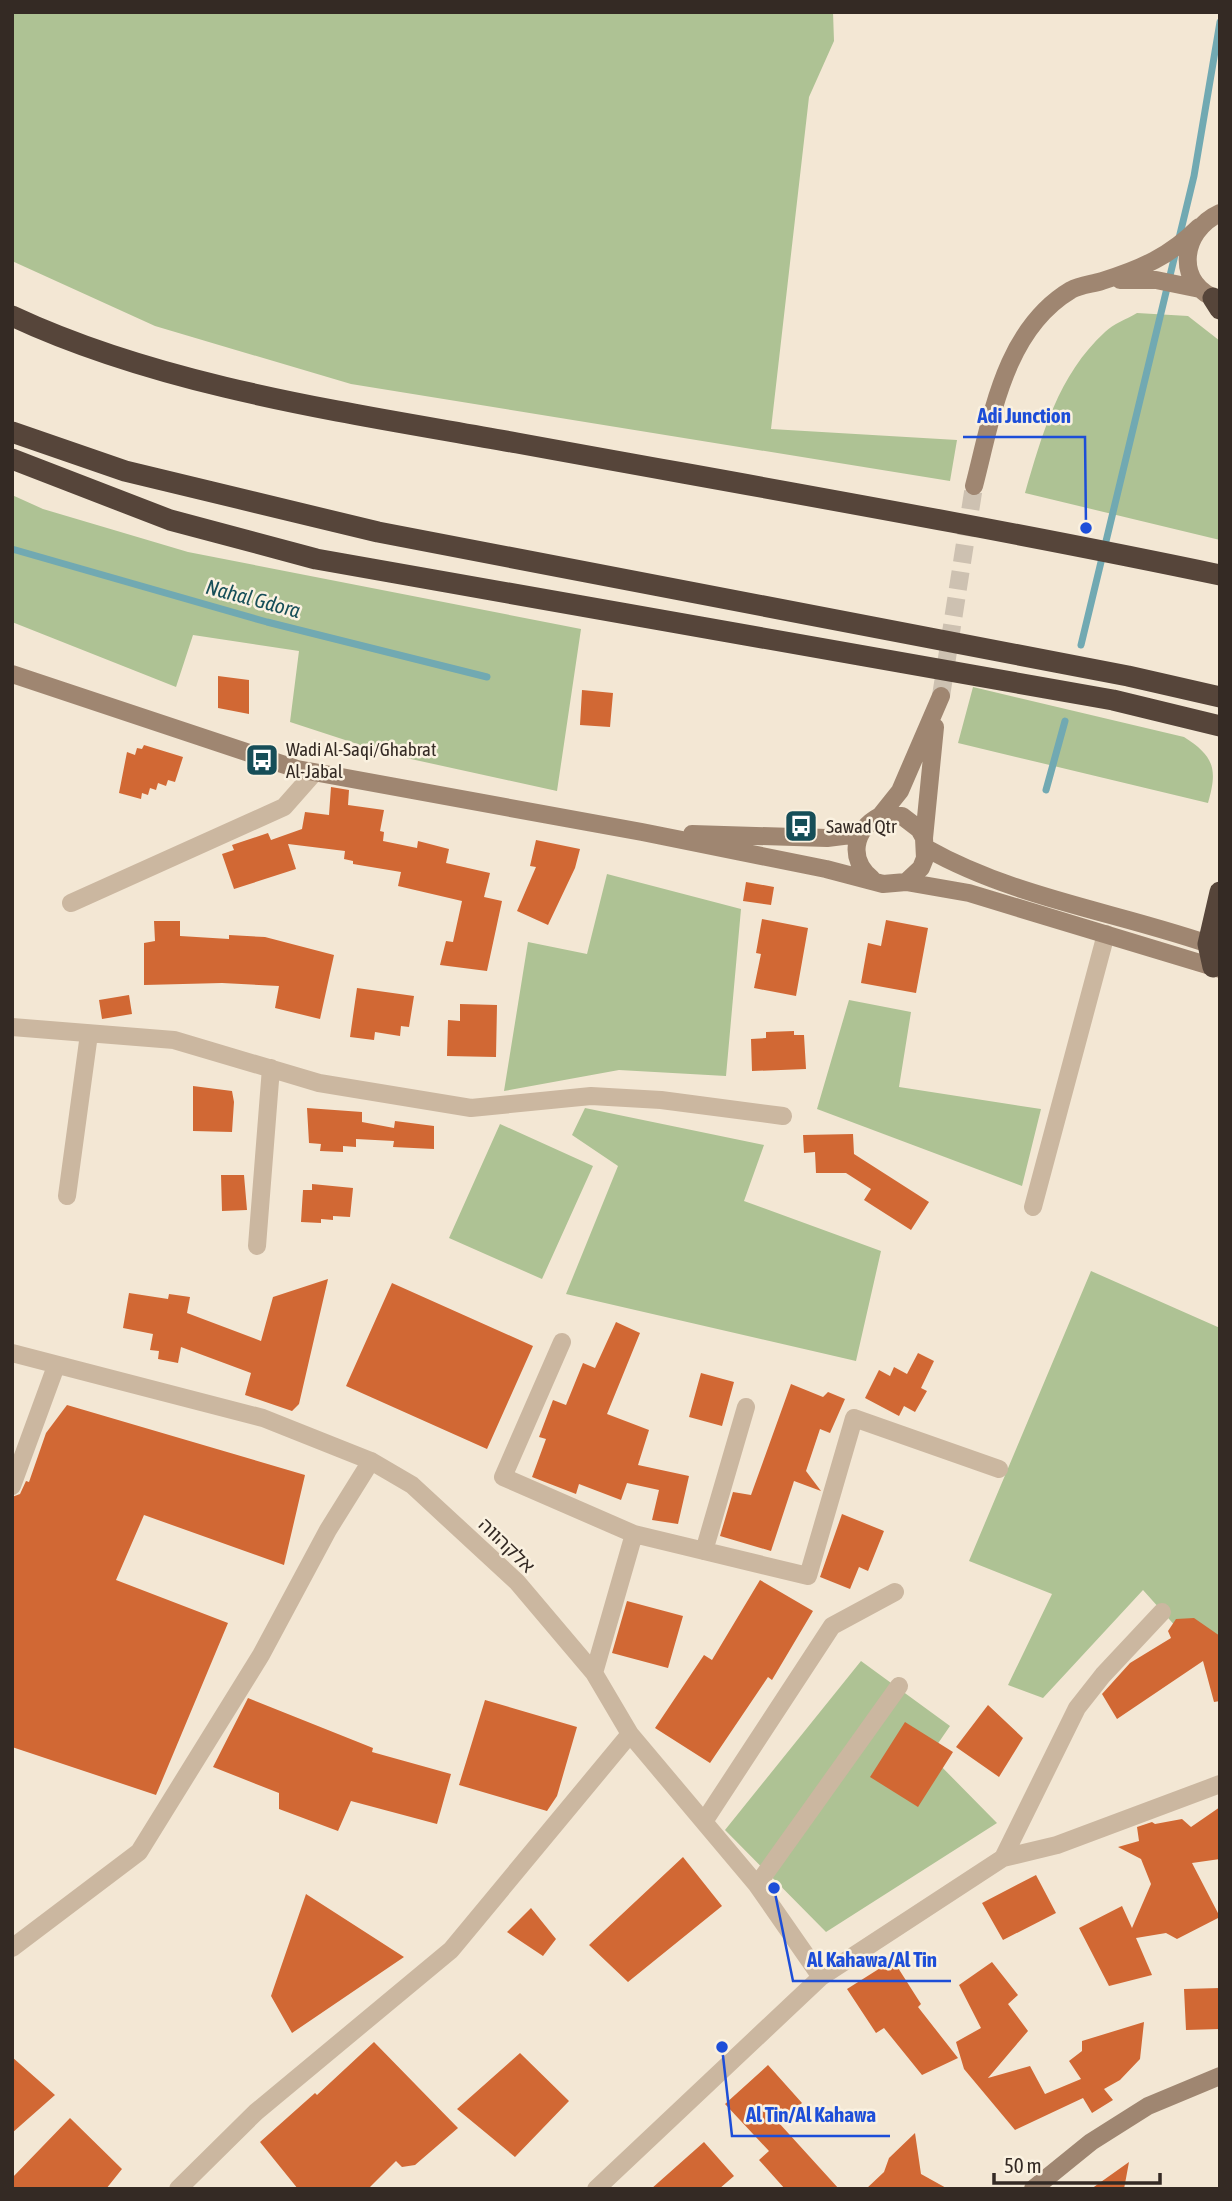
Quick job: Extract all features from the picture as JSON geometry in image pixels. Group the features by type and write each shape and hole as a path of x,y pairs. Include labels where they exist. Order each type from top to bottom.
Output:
{"highway":[{"path":"12,316 122,359 304,405 1084,546 1199,568 1220,575"},
{"path":"12,432 125,471 378,532 1128,676 1220,697"},
{"path":"12,459 170,520 316,559 1113,700 1220,726"},
{"path":"1197,720 1220,734"},
{"path":"1216,958 1220,892"}],"street":[{"path":"974,486 1000,384 1015,351 1050,307 1073,289 1103,281 1175,250 1199,227 1220,213"},
{"path":"1199,227 1191,238 1188,264 1213,299"},
{"path":"1103,281 1156,280 1213,299"},
{"path":"12,674 314,773 642,832 872,879 883,884 905,882 970,892 1106,934 1216,958"},
{"path":"642,832 827,838 859,834 880,816 900,791 939,703 921,868 905,882"},
{"path":"71,903 284,807 314,773"},
{"path":"880,816 902,816 919,829 925,843 957,866 1216,958"},
{"path":"859,834 856,854 859,864 872,879"},
{"path":"1033,1207 1106,934"},
{"path":"12,1027 174,1040 319,1083 471,1108 591,1096 661,1100 783,1116"},
{"path":"67,1196 89,1034"},
{"path":"257,1246 271,1069"},
{"path":"562,1342 503,1477 634,1534 808,1576 854,1418 999,1469"},
{"name":"אלקהווה","path":"12,1353 263,1418 371,1461 412,1485 517,1582 594,1673 630,1734 757,1885 821,1977"},
{"path":"12,1486 56,1366"},
{"path":"704,1551 746,1406"},
{"path":"12,1948 139,1852 261,1655 328,1531 371,1461"},
{"path":"594,1673 634,1534"},
{"path":"705,1820 832,1626 895,1592"},
{"path":"1003,1858 1077,1708 1103,1675 1162,1612"},
{"path":"757,1885 899,1686"},
{"path":"178,2189 256,2112 451,1950 630,1734"},
{"path":"596,2189 821,1977 1003,1858 1057,1845 1220,1784"},
{"path":"1033,2189 1091,2142 1148,2106 1220,2076"}],"green space":[{"path":"12,12 833,12 834,41 809,97 771,429 957,440 950,481 351,384 155,326 12,261"},
{"path":"1137,313 1188,316 1220,341 1220,540 1025,493 1045,428 1075,367 1108,329"},
{"path":"12,495 43,509 188,552 581,629 557,791 388,754 290,722 299,651 193,635 176,687 12,622"},
{"path":"973,687 1184,737 1202,751 1211,764 1213,781 1208,803 958,743"},
{"path":"607,874 741,909 726,1076 619,1070 504,1091 528,942 587,954"},
{"path":"849,1000 911,1012 899,1087 1041,1109 1022,1186 817,1109"},
{"path":"585,1108 764,1145 744,1201 881,1251 856,1361 566,1294 618,1166 572,1135"},
{"path":"500,1124 593,1166 542,1279 449,1238"},
{"path":"1091,1271 1220,1328 1220,1666 1213,1668 1143,1590 1043,1698 1008,1685 1052,1594 969,1561"},
{"path":"861,1661 950,1726 930,1755 997,1823 826,1932 725,1830"}],"building":[{"path":"218,676 249,680 249,714 218,708"},
{"path":"582,690 613,693 610,727 580,725"},
{"path":"144,745 183,757 175,782 168,780 166,786 158,783 156,790 150,788 148,795 142,793 141,799 119,793 127,752 135,755 137,748 142,749"},
{"path":"331,787 349,790 348,805 384,810 380,831 384,832 383,841 417,848 418,841 449,849 446,863 490,873 484,897 502,901 487,971 440,965 446,941 453,942 462,901 398,886 401,872 353,864 353,861 344,859 345,851 288,844 296,869 234,889 222,854 234,850 232,845 268,833 271,840 302,829 305,812 329,815"},
{"path":"536,840 580,849 575,868 548,925 517,911 536,867 530,866"},
{"path":"746,882 774,887 771,905 743,901"},
{"path":"762,919 808,928 796,996 754,988 761,954 756,953"},
{"path":"886,920 928,928 916,993 861,983 868,943 881,946"},
{"path":"154,921 180,921 180,936 229,939 229,935 265,937 334,955 320,1019 275,1008 279,986 222,983 144,985 144,943 155,941"},
{"path":"357,988 414,996 409,1027 401,1026 400,1036 375,1032 374,1040 350,1037"},
{"path":"129,995 132,1014 102,1019 99,1000"},
{"path":"460,1004 497,1005 496,1057 447,1056 448,1020 460,1021"},
{"path":"794,1031 794,1035 804,1035 806,1069 752,1071 751,1039 766,1038 766,1032"},
{"path":"193,1086 232,1091 232,1132 193,1131"},
{"path":"307,1108 362,1112 362,1122 394,1128 395,1121 434,1126 434,1149 393,1147 394,1141 356,1139 356,1147 343,1146 343,1152 320,1151 321,1144 309,1143"},
{"path":"853,1134 854,1154 929,1202 911,1230 864,1200 871,1189 846,1173 816,1173 815,1152 804,1153 803,1135"},
{"path":"221,1175 244,1175 247,1210 222,1211"},
{"path":"312,1184 353,1188 350,1217 333,1216 333,1220 321,1219 321,1223 301,1222 303,1190 312,1190"},
{"path":"328,1279 299,1404 292,1411 245,1395 251,1373 181,1347 178,1363 158,1359 159,1351 150,1350 153,1334 123,1328 129,1293 168,1299 169,1294 190,1297 187,1313 261,1341 273,1297"},
{"path":"392,1283 533,1346 487,1449 346,1386"},
{"path":"616,1322 640,1333 607,1414 649,1430 638,1465 689,1476 678,1524 652,1520 659,1490 627,1483 621,1500 579,1484 576,1494 532,1477 546,1439 539,1437 553,1400 566,1405 583,1363 595,1368"},
{"path":"918,1353 934,1361 921,1388 927,1391 915,1412 904,1406 899,1416 865,1398 879,1370 890,1376 894,1367 907,1374"},
{"path":"701,1373 734,1382 722,1426 689,1417"},
{"path":"791,1384 823,1397 828,1392 845,1399 830,1433 820,1429 806,1471 821,1491 794,1481 771,1551 720,1536 733,1492 751,1495"},
{"path":"67,1405 305,1475 284,1565 144,1515 116,1580 228,1623 156,1795 12,1747 12,1497 20,1494 26,1481 29,1482 46,1433"},
{"path":"842,1514 884,1531 868,1571 859,1567 850,1589 820,1577"},
{"path":"760,1580 813,1611 772,1680 768,1677 710,1763 655,1728 704,1655 712,1660"},
{"path":"627,1601 683,1616 668,1668 612,1653"},
{"path":"1194,1618 1220,1636 1220,1701 1214,1702 1203,1661 1117,1719 1102,1694 1130,1663 1171,1638 1168,1631 1176,1619"},
{"path":"248,1698 373,1748 372,1752 451,1774 437,1824 351,1801 338,1831 279,1809 279,1793 213,1767"},
{"path":"485,1700 577,1727 557,1796 547,1811 459,1785"},
{"path":"988,1705 1023,1738 999,1777 956,1747"},
{"path":"905,1722 953,1752 918,1807 870,1777"},
{"path":"1220,1807 1220,1859 1192,1863 1220,1917 1177,1939 1166,1933 1136,1938 1152,1975 1109,1986 1079,1928 1122,1906 1132,1928 1151,1884 1141,1859 1118,1847 1139,1841 1137,1827 1152,1822 1155,1824 1182,1819 1191,1827"},
{"path":"683,1857 722,1906 628,1982 589,1945"},
{"path":"1036,1875 1056,1913 1003,1940 982,1903"},
{"path":"306,1894 404,1957 292,2033 271,1996"},
{"path":"531,1908 556,1939 543,1956 507,1932"},
{"path":"893,1960 921,2004 918,2007 958,2058 922,2075 884,2028 876,2033 847,1989"},
{"path":"992,1962 1018,1995 1008,2004 1028,2031 988,2078 1030,2066 1045,2094 1081,2079 1069,2061 1082,2051 1082,2041 1144,2022 1140,2059 1120,2080 1104,2089 1113,2100 1092,2113 1083,2098 1015,2130 964,2069 956,2042 981,2028 959,1985"},
{"path":"1220,1988 1220,2029 1186,2030 1184,1989"},
{"path":"374,2042 458,2128 415,2165 402,2167 396,2161 368,2189 298,2189 260,2142 315,2093 317,2095"},
{"path":"520,2053 569,2101 515,2157 457,2109"},
{"path":"12,2057 55,2095 12,2133"},
{"path":"768,2065 802,2103 779,2123 839,2189 785,2189 759,2160 769,2151 725,2104"},
{"path":"70,2118 122,2169 106,2189 12,2189 12,2178"},
{"path":"915,2133 921,2174 948,2189 866,2189 884,2172 889,2158"},
{"path":"704,2142 734,2176 719,2189 651,2189"},
{"path":"1129,2162 1124,2189 1091,2189"}],"waterway":[{"path":"1081,645 1194,176 1220,22"},
{"name":"Nahal Gdora","path":"12,549 267,622 487,677"},
{"path":"1046,790 1065,721"}],"tunnel":[{"path":"941,696 974,486"}],"place":[{"name":"Adi Junction","path":"1086,528"},
{"name":"Wadi Al-Saqi/Ghabrat Al-Jabal","path":"262,760"},
{"name":"Sawad Qtr","path":"801,826"},
{"name":"Al Kahawa/Al Tin","path":"774,1888"},
{"name":"Al Tin/Al Kahawa","path":"722,2047"}]}
